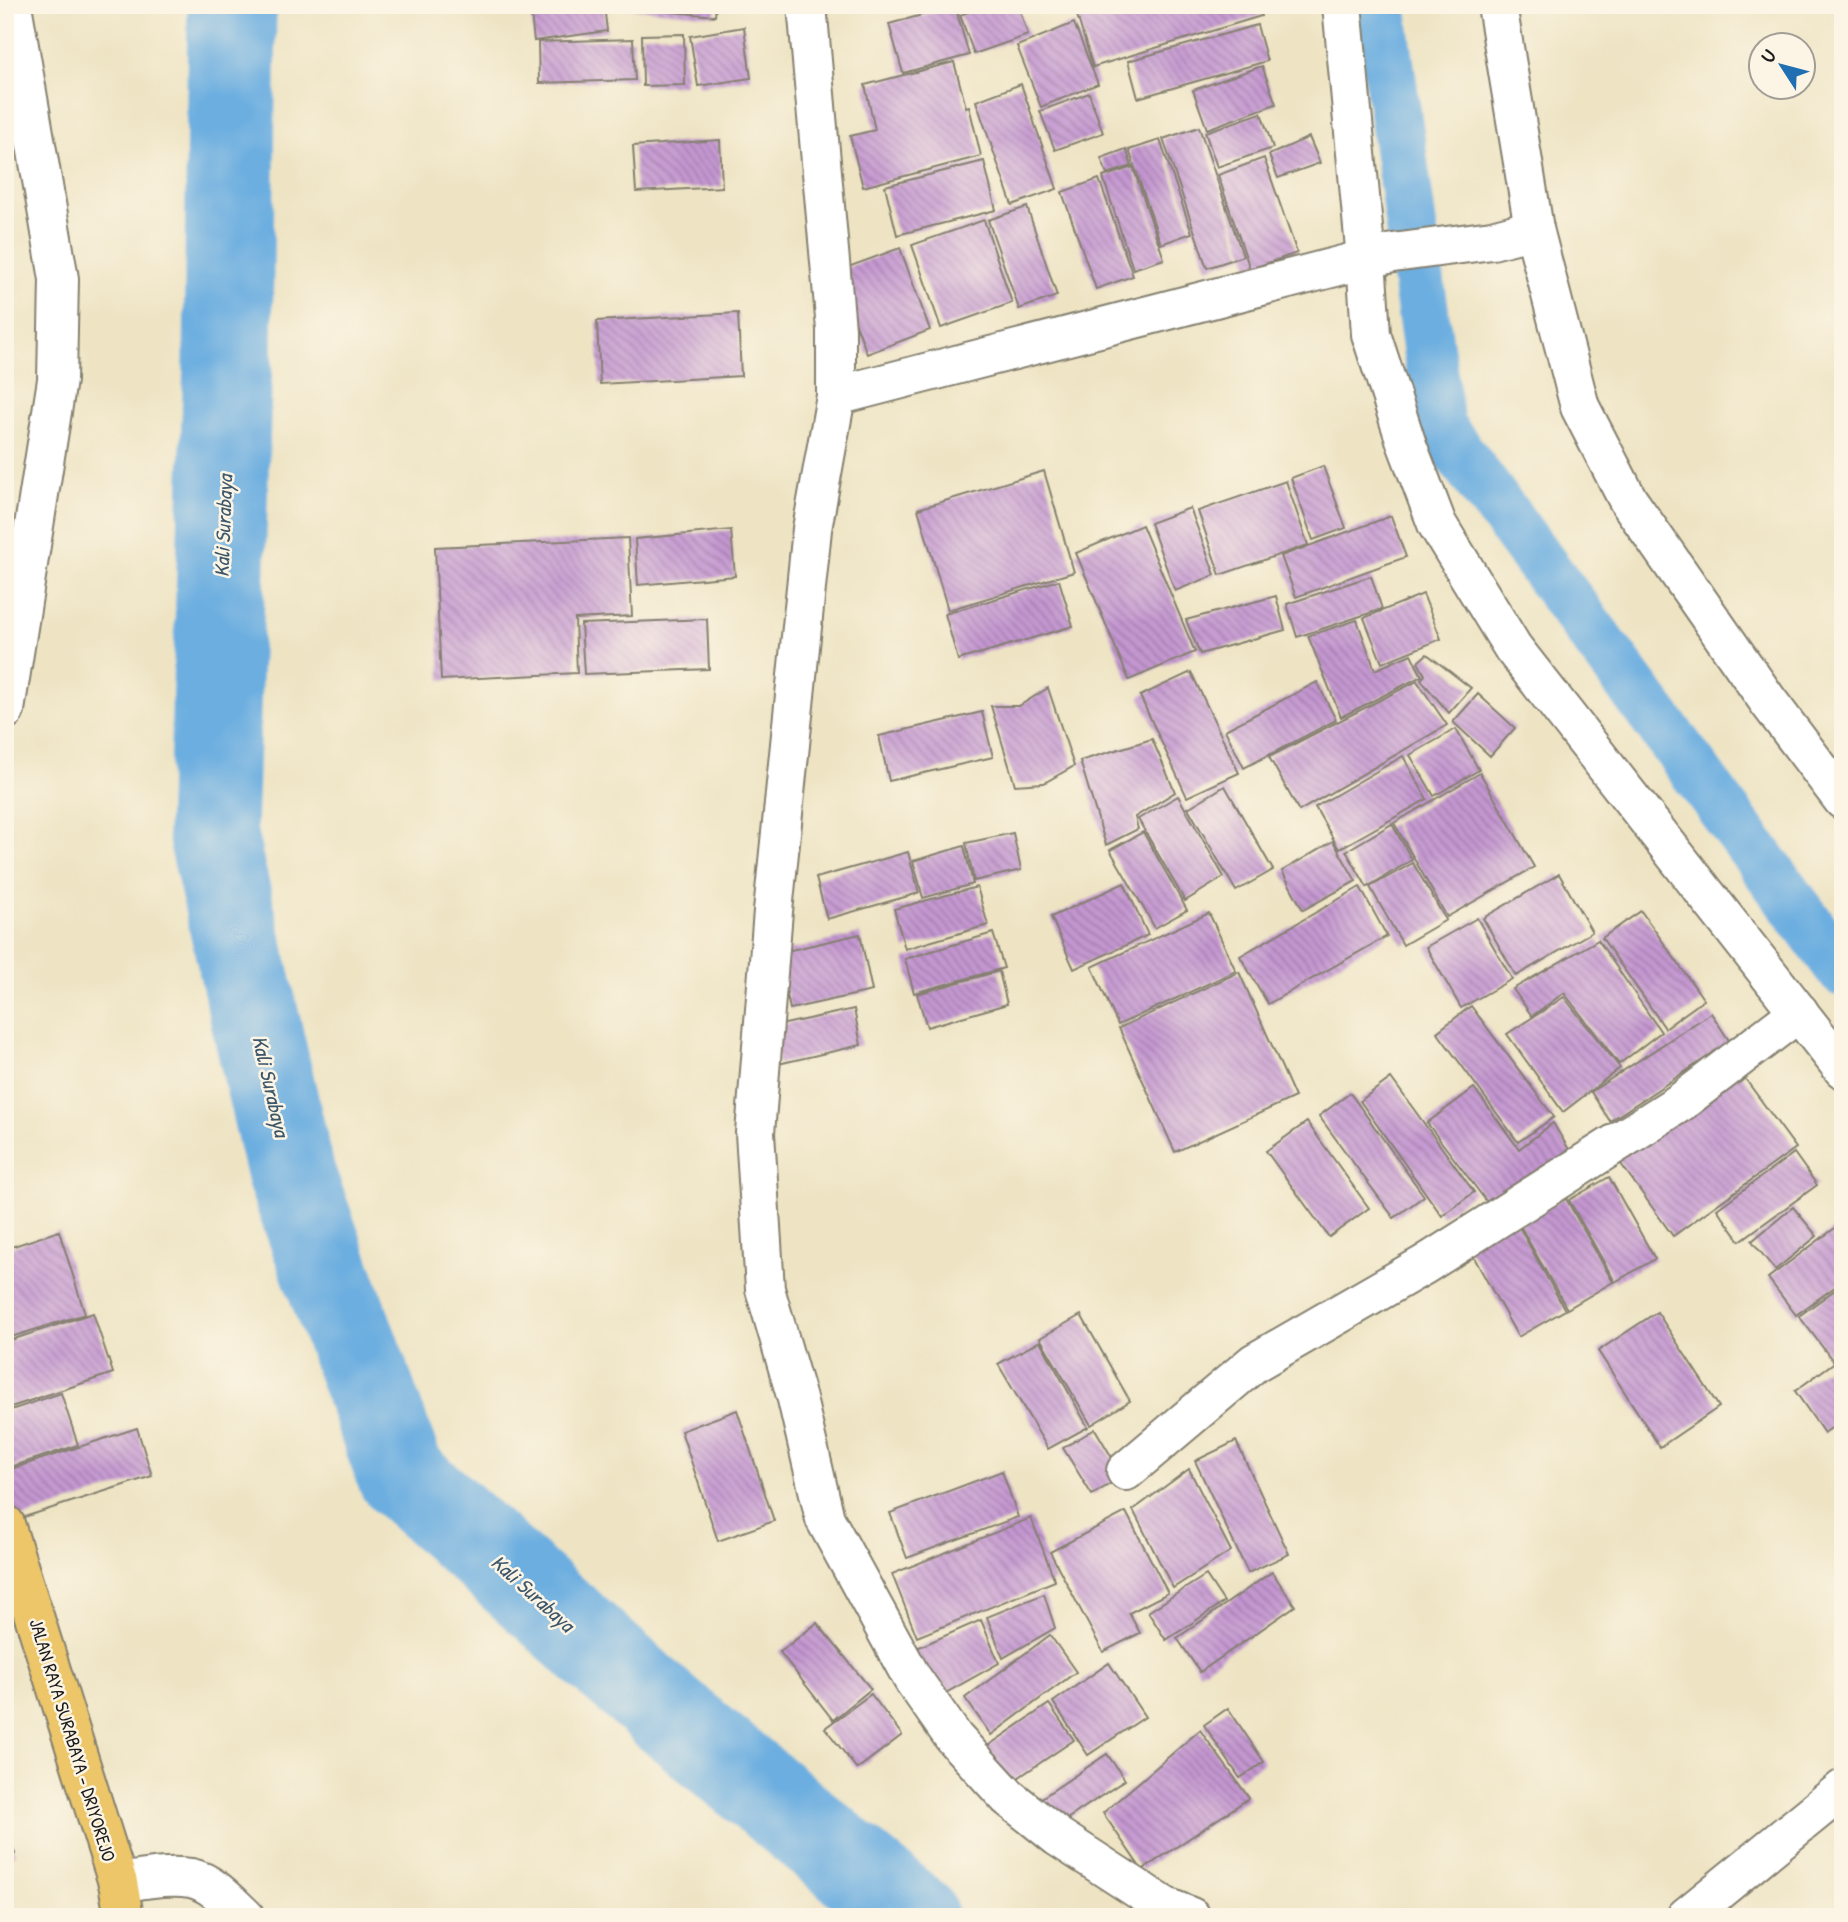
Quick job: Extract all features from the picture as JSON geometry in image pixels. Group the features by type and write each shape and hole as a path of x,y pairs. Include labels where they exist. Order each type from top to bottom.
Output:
{"main road":[{"name":"JALAN RAYA SURABAYA - DRIYOREJO","path":"5,1524 121,1900"}],"street":[{"path":"5,710 57,380 58,279 12,5"},
{"path":"807,5 836,329 836,396 812,529 773,911 755,1133 765,1289 797,1399 825,1519 912,1678 954,1738 1008,1797 1058,1837 1164,1906 1191,1917"},
{"path":"1342,5 1379,256 1371,334 1407,445 1437,524 1513,649 1843,1069"},
{"path":"1497,5 1534,229 1580,407 1628,500 1768,701 1843,800"},
{"path":"836,396 1379,256 1492,240 1534,229"},
{"path":"1126,1471 1254,1363 1424,1265 1681,1102 1799,1012"},
{"path":"1686,1917 1843,1789"},
{"path":"121,1900 155,1878 192,1878 222,1894 245,1917"}],"building":[{"path":"530,5 604,5 607,31 534,41"},
{"path":"628,5 716,5 715,16 627,8"},
{"path":"901,5 926,5 926,6 902,12"},
{"path":"987,5 1018,5 1028,35 974,54 960,15"},
{"path":"1097,5 1258,5 1261,16 1093,67 1076,12"},
{"path":"955,6 969,55 903,73 889,24"},
{"path":"1074,23 1098,84 1041,107 1017,46"},
{"path":"1257,25 1267,61 1138,98 1128,61"},
{"path":"744,27 751,78 698,86 690,36"},
{"path":"684,34 685,85 643,86 642,35"},
{"path":"633,39 635,80 539,83 538,42"},
{"path":"954,62 966,107 969,106 981,156 863,187 850,136 875,130 865,85"},
{"path":"1262,66 1276,104 1207,129 1193,90"},
{"path":"1021,84 1057,189 1012,205 976,101"},
{"path":"1089,93 1103,133 1055,150 1040,111"},
{"path":"1261,113 1273,148 1217,167 1205,132"},
{"path":"1199,127 1243,256 1207,268 1163,139"},
{"path":"1309,137 1320,163 1278,178 1269,155"},
{"path":"720,140 722,187 636,192 633,146"},
{"path":"1160,140 1192,233 1161,244 1129,150"},
{"path":"1126,149 1132,166 1107,174 1101,158"},
{"path":"1264,158 1297,253 1250,269 1218,175"},
{"path":"984,161 996,210 897,235 885,186"},
{"path":"1133,167 1164,259 1133,269 1103,177"},
{"path":"1099,179 1133,276 1096,289 1062,192"},
{"path":"1027,207 1057,296 1019,309 988,220"},
{"path":"984,220 1012,303 941,328 912,245"},
{"path":"900,248 930,330 867,354 837,271"},
{"path":"738,313 741,376 600,384 597,321"},
{"path":"1323,466 1346,528 1313,540 1291,478"},
{"path":"1044,471 1074,572 948,610 918,509"},
{"path":"1286,481 1308,545 1220,575 1198,511"},
{"path":"1190,508 1215,575 1175,591 1150,523"},
{"path":"1391,516 1406,557 1296,597 1281,556"},
{"path":"1142,525 1195,652 1129,680 1076,553"},
{"path":"731,530 735,576 638,585 635,539"},
{"path":"628,538 632,616 575,619 577,673 441,680 435,547"},
{"path":"1371,576 1382,609 1297,637 1287,604"},
{"path":"1059,580 1073,626 958,660 945,614"},
{"path":"1423,594 1441,639 1382,663 1364,618"},
{"path":"1276,596 1285,630 1200,654 1186,620"},
{"path":"707,619 709,669 584,674 581,624"},
{"path":"1357,620 1375,670 1411,654 1422,676 1341,717 1308,636"},
{"path":"1427,654 1471,688 1449,713 1421,680 1425,675 1418,662"},
{"path":"1191,672 1239,773 1187,797 1140,696"},
{"path":"1417,681 1447,725 1299,811 1269,757"},
{"path":"1317,682 1336,720 1244,768 1225,730"},
{"path":"1048,688 1074,766 1044,783 1015,785 991,706 1019,706"},
{"path":"1478,694 1515,728 1490,756 1453,722"},
{"path":"982,712 993,757 889,781 879,736"},
{"path":"1456,729 1479,770 1434,796 1410,755"},
{"path":"1152,739 1175,792 1135,817 1138,829 1106,845 1080,761"},
{"path":"1403,756 1427,799 1339,849 1315,807"},
{"path":"1480,773 1534,867 1447,917 1394,823"},
{"path":"1225,786 1273,870 1236,891 1188,808"},
{"path":"1178,796 1224,877 1185,901 1138,819"},
{"path":"1392,824 1412,860 1367,887 1346,851"},
{"path":"1143,832 1187,910 1155,928 1110,850"},
{"path":"1013,833 1021,870 974,881 966,843"},
{"path":"1333,841 1356,881 1303,910 1282,871"},
{"path":"964,846 973,884 923,898 913,861"},
{"path":"908,852 919,893 827,919 816,878"},
{"path":"1413,863 1446,920 1403,945 1370,887"},
{"path":"1559,874 1592,932 1516,976 1483,918"},
{"path":"1124,883 1148,935 1074,969 1051,917"},
{"path":"977,887 988,925 905,949 894,909"},
{"path":"1360,887 1387,936 1268,1004 1240,956"},
{"path":"1641,911 1704,1000 1665,1028 1602,938"},
{"path":"1209,913 1236,971 1118,1025 1092,967"},
{"path":"1477,918 1512,979 1461,1008 1426,947"},
{"path":"993,933 1004,968 914,993 905,959"},
{"path":"860,934 872,991 790,1009 778,953"},
{"path":"1598,940 1661,1032 1619,1064 1564,993 1532,1016 1513,989"},
{"path":"999,971 1007,1004 927,1027 917,994"},
{"path":"1239,972 1295,1097 1175,1152 1119,1028"},
{"path":"1564,997 1620,1068 1563,1112 1507,1034"},
{"path":"1471,1006 1554,1117 1518,1142 1437,1032"},
{"path":"854,1009 861,1045 778,1064 771,1027"},
{"path":"1711,1013 1730,1042 1610,1121 1591,1092"},
{"path":"1738,1069 1796,1148 1673,1236 1616,1157"},
{"path":"1391,1078 1474,1192 1442,1216 1360,1101"},
{"path":"1474,1088 1519,1149 1553,1123 1577,1163 1496,1214 1427,1123"},
{"path":"1350,1093 1424,1196 1394,1218 1319,1116"},
{"path":"1307,1122 1369,1208 1329,1237 1266,1151"},
{"path":"5,1135 11,1158 5,1159"},
{"path":"1794,1153 1817,1185 1740,1241 1717,1209"},
{"path":"1609,1177 1655,1259 1615,1282 1569,1200"},
{"path":"1565,1197 1613,1282 1567,1309 1519,1224"},
{"path":"1793,1207 1817,1236 1775,1270 1752,1241"},
{"path":"1513,1216 1565,1310 1518,1337 1466,1243"},
{"path":"1843,1222 1843,1281 1796,1315 1768,1278"},
{"path":"59,1231 85,1314 5,1339 5,1249"},
{"path":"1843,1284 1843,1354 1833,1361 1799,1316"},
{"path":"1657,1312 1719,1407 1660,1447 1598,1351"},
{"path":"93,1313 113,1373 5,1409 5,1342"},
{"path":"1081,1315 1130,1401 1091,1425 1040,1338"},
{"path":"1040,1341 1088,1427 1048,1449 998,1364"},
{"path":"1843,1356 1843,1420 1824,1433 1795,1391"},
{"path":"61,1393 78,1445 8,1468 5,1458 5,1412"},
{"path":"737,1410 774,1521 718,1541 681,1431"},
{"path":"137,1428 152,1476 18,1519 5,1471"},
{"path":"1095,1429 1123,1476 1092,1495 1063,1448"},
{"path":"1236,1441 1289,1554 1248,1573 1195,1461"},
{"path":"1189,1469 1231,1551 1173,1588 1133,1510"},
{"path":"1002,1471 1018,1517 907,1558 890,1513"},
{"path":"1126,1512 1168,1593 1129,1613 1140,1633 1103,1652 1050,1552"},
{"path":"1031,1518 1055,1581 917,1637 892,1574"},
{"path":"1272,1572 1295,1606 1200,1672 1177,1638"},
{"path":"1206,1575 1224,1602 1166,1640 1148,1612"},
{"path":"1044,1594 1055,1628 1003,1658 987,1617"},
{"path":"981,1620 999,1663 933,1700 910,1651"},
{"path":"817,1623 871,1689 833,1720 780,1652"},
{"path":"1050,1635 1076,1672 991,1735 965,1698"},
{"path":"1109,1663 1145,1717 1088,1755 1053,1702"},
{"path":"871,1694 902,1735 857,1769 825,1728"},
{"path":"1049,1704 1074,1740 1003,1788 979,1752"},
{"path":"1228,1708 1264,1762 1240,1778 1204,1725"},
{"path":"1200,1730 1249,1798 1142,1870 1103,1813"},
{"path":"1107,1754 1125,1780 1055,1827 1037,1801"},
{"path":"5,1827 15,1854 5,1858"}],"waterway":[{"name":"Kali Surabaya","path":"232,5 228,360 212,832 291,1175 401,1475 666,1712 914,1917"},
{"path":"1380,5 1439,426 1843,971"}]}
